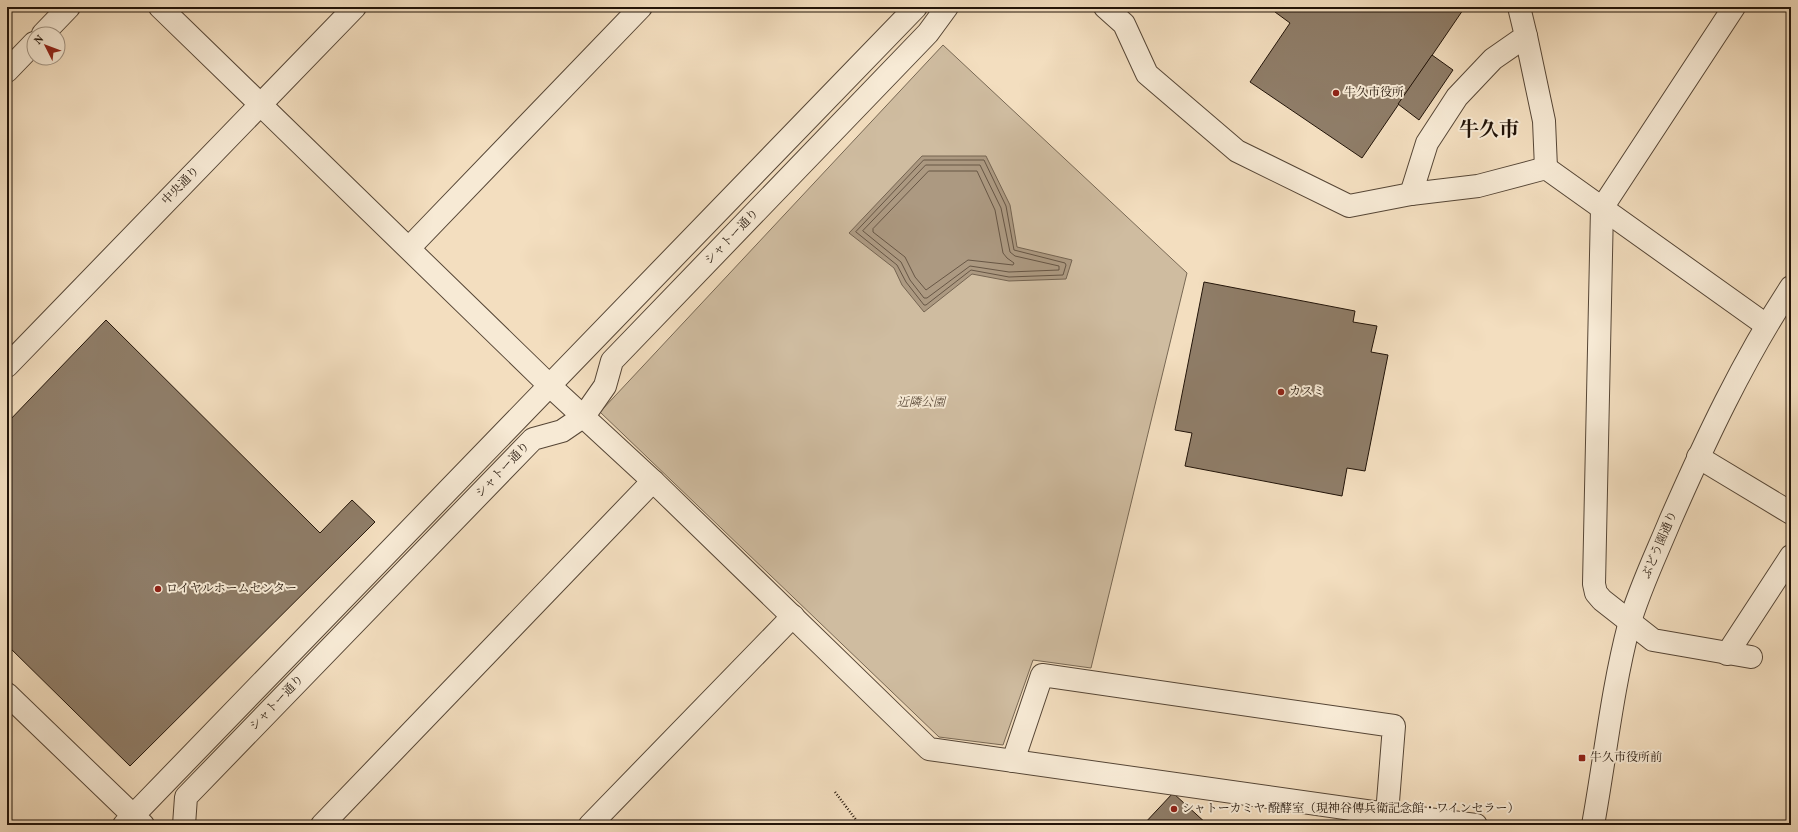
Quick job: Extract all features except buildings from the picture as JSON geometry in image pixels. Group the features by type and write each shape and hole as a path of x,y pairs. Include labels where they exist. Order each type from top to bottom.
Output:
{"street":[{"path":"51,26 69,7"},
{"path":"160,7 549,385 653,481 929,749 1387,814 1476,825"},
{"name":"中央通り","path":"7,366 355,7"},
{"path":"409,248 641,7"},
{"name":"シャトー通り","path":"184,825 186,797 528,444 534,439 562,431 584,416 605,386 612,361 928,32 947,7"},
{"path":"1105,7 1124,24 1147,74 1237,151 1349,206 1411,194 1478,186 1546,168"},
{"path":"1519,7 1544,122 1546,168"},
{"path":"1734,7 1602,208 1594,584 1596,593 1602,600 1630,624 1653,640 1750,657"},
{"path":"7,694 134,822 549,385 909,10"},
{"path":"1411,194 1427,143 1457,97 1493,59 1526,36"},
{"path":"7,71 26,51"},
{"path":"1546,168 1766,325"},
{"name":"ぶどう園通り","path":"1594,825 1622,658 1630,624 1646,578 1698,457 1766,325 1791,287"},
{"path":"1698,457 1791,513"},
{"path":"322,825 653,481"},
{"path":"1727,654 1791,556"},
{"path":"590,825 793,616"},
{"path":"1013,761 1042,675 1394,726 1387,814"}],"path":[{"path":"835,792 860,825"}],"green space":[{"name":"近隣公園","path":"943,45 1187,273 1091,668 1033,660 1003,745 939,737 600,412"}],"water":[{"path":"922,156 986,156 1010,205 1017,247 1072,260 1066,279 1009,281 972,274 924,312 902,285 894,268 849,233"}],"place":[{"name":"牛久市役所","path":"1336,93"},
{"name":"カスミ","path":"1281,392"},
{"name":"ロイヤルホームセンター","path":"158,589"},
{"name":"牛久市役所前","path":"1582,758"},
{"name":"シャトーカミヤ 醗酵室（現神谷傳兵衛記念館・ワインセラー）","path":"1174,809"}],"district":[{"name":"牛久市","path":"1489,131"}]}
